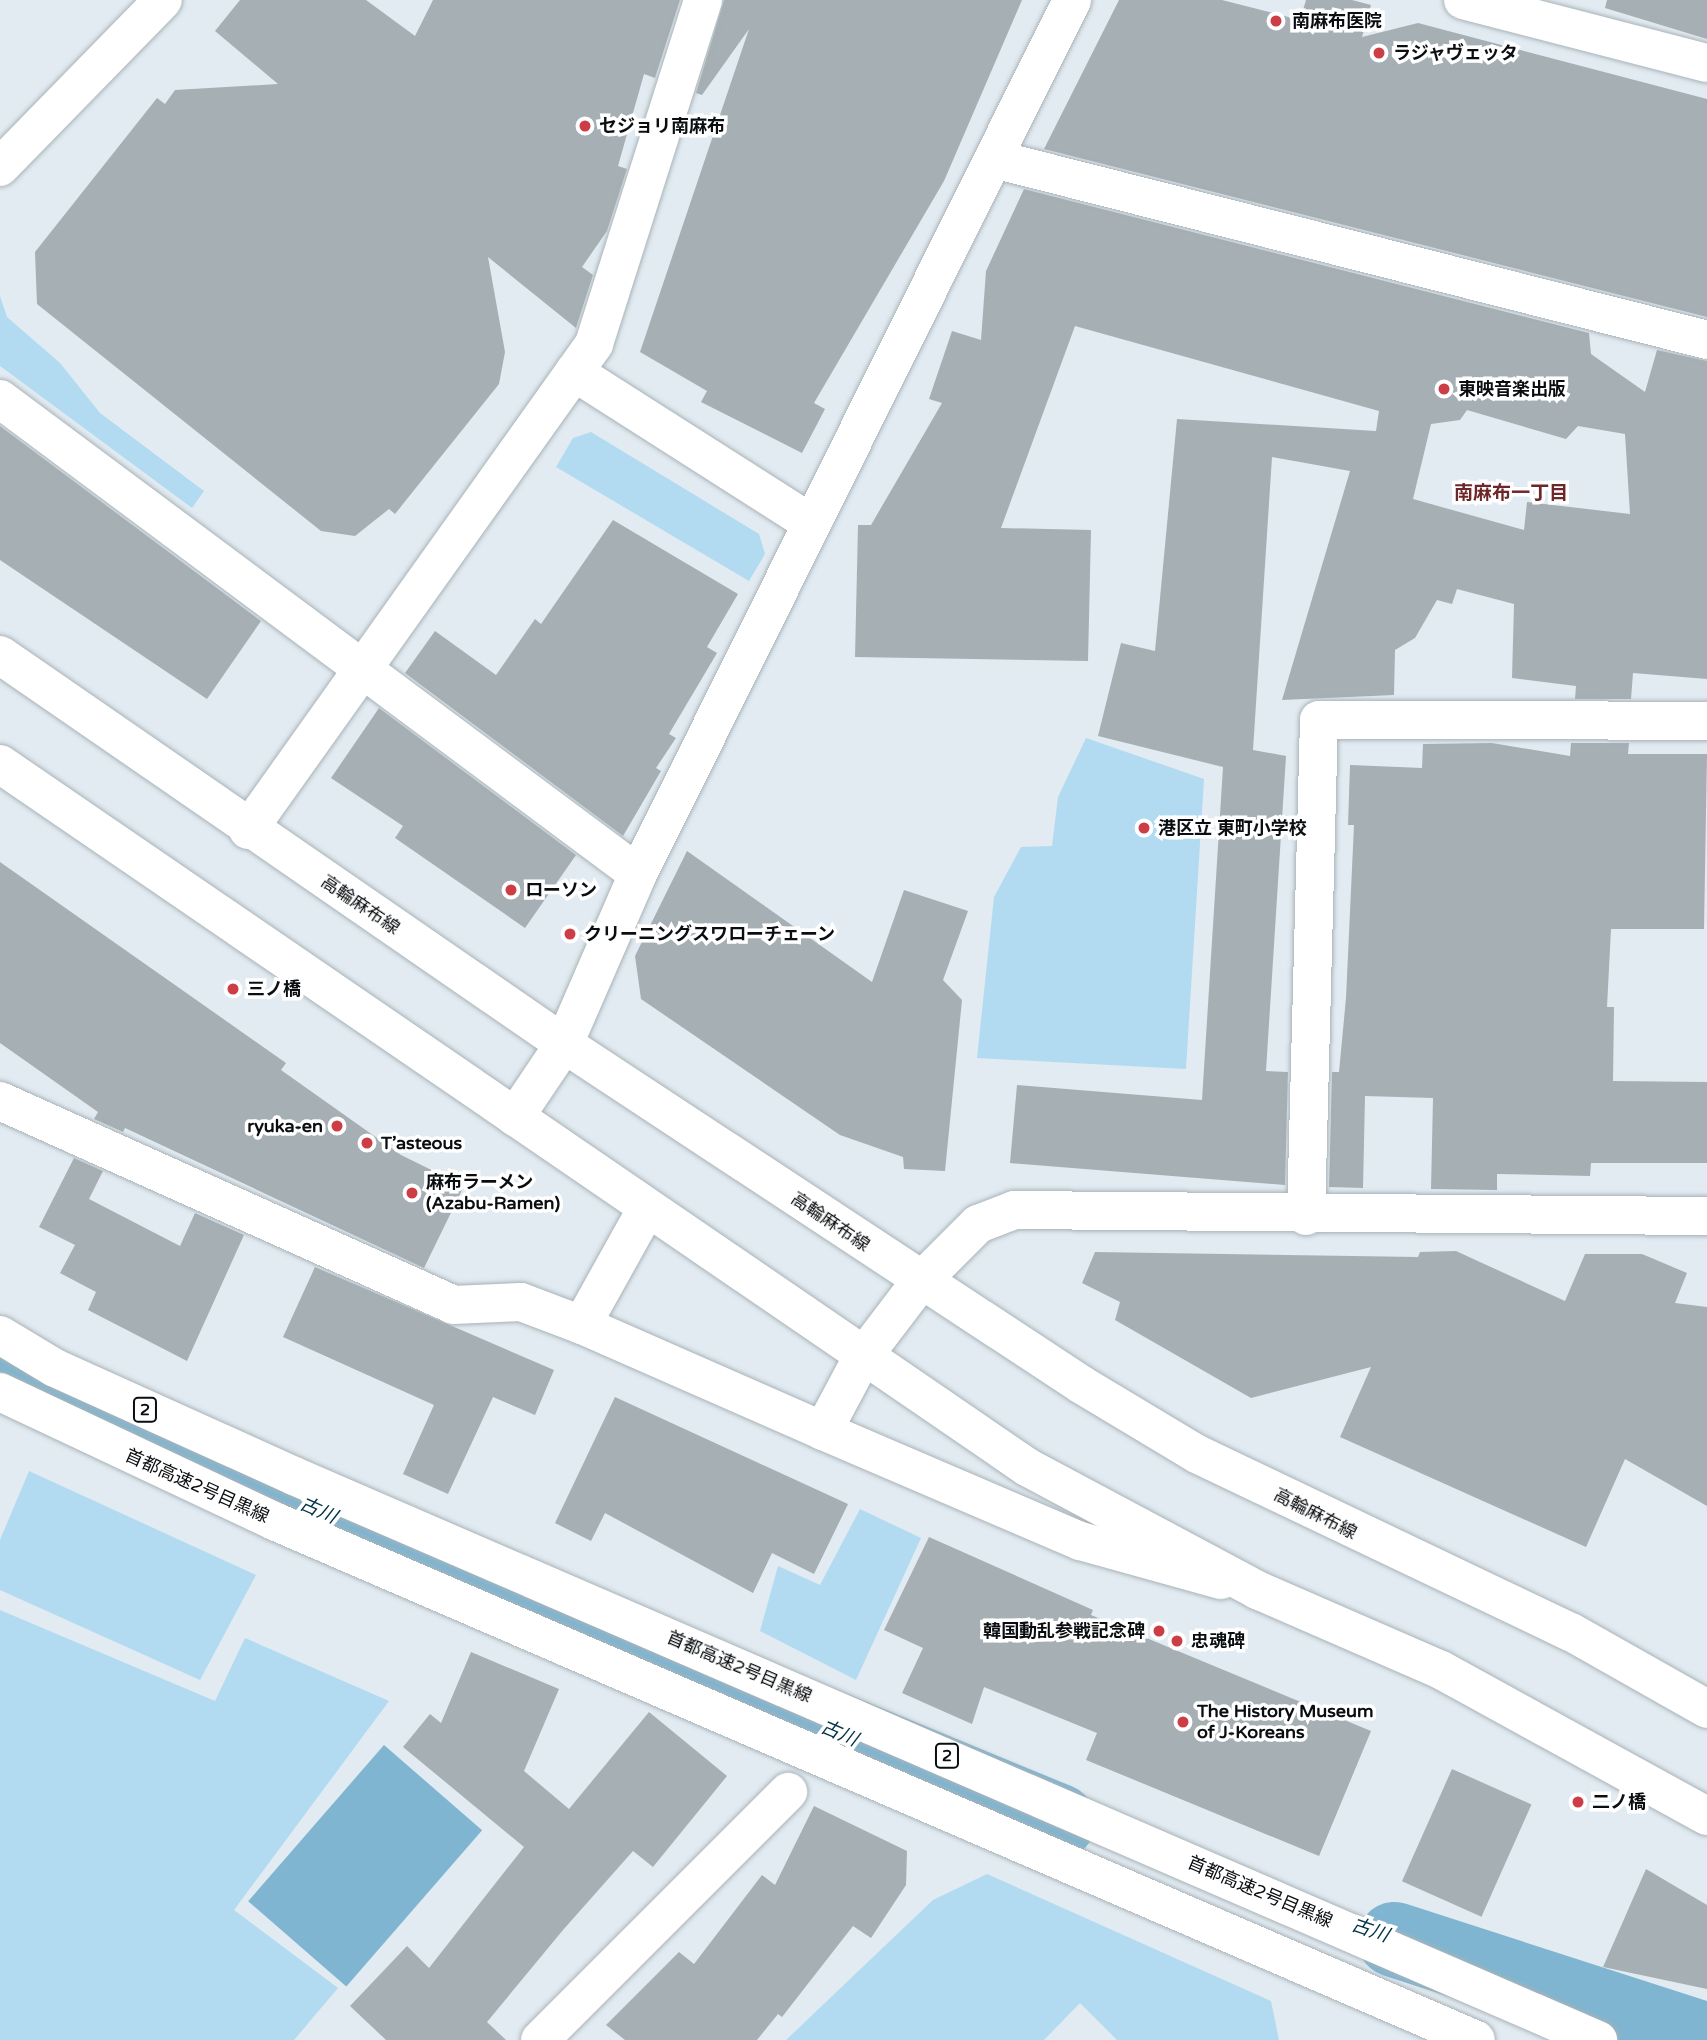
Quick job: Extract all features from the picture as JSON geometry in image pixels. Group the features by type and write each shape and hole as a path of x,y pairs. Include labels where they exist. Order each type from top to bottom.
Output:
{"main road":[{"path":"0,167 163,0"},
{"path":"248,830 594,344 703,0"},
{"path":"515,1117 564,1044 638,874 1072,0"},
{"path":"1464,0 1707,63"},
{"path":"994,159 1707,340"},
{"path":"574,372 811,523"},
{"path":"0,399 638,874"},
{"name":"高輪麻布線","path":"0,655 248,830 920,1282 1197,1454 1571,1632 1707,1709"},
{"path":"1306,1216 1319,720 1707,721"},
{"path":"0,764 862,1358 1027,1466 1257,1590 1441,1670 1707,1816"},
{"path":"0,1101 453,1305 521,1302 582,1325 1080,1541 1257,1590"},
{"path":"582,1325 647,1208"},
{"path":"822,1431 862,1358 920,1282 978,1224 1014,1210 1306,1216 1707,1216"},
{"name":"首都高速2号目黒線","path":"0,1335 55,1368 282,1471 1598,2040"},
{"name":"首都高速2号目黒線","path":"0,1392 274,1521 1476,2040"},
{"path":"540,2040 788,1793"}],"shaded area":[{"path":"0,296 7,317 60,363 100,413 204,491 192,508 0,366"},
{"path":"591,432 759,534 765,554 749,581 556,467 573,438"},
{"path":"1086,738 1204,779 1186,1069 977,1058 994,897 1021,847 1052,846 1058,797"},
{"path":"29,1471 256,1575 200,1680 0,1590 0,1540"},
{"path":"860,1509 921,1538 856,1680 760,1631 778,1566 820,1585"},
{"path":"0,1610 215,1701 245,1638 389,1701 234,1910 338,1988 294,2040 0,2040"},
{"path":"384,1745 482,1830 346,1987 248,1901"},
{"path":"987,1874 1271,2001 1279,2040 1117,2040 1080,2003 1044,2040 786,2040 933,1900"}],"building":[{"path":"240,0 366,0 415,36 433,0 680,0 655,78 644,74 618,166 627,169 607,231 582,267 593,275 576,328 488,257 505,352 499,384 395,514 389,509 355,536 321,531 37,304 35,252 157,98 165,104 175,90 278,84 215,31"},
{"path":"724,0 1022,0 944,181 814,403 825,409 802,453 701,402 707,391 640,352 749,29 702,95 696,93"},
{"path":"1119,0 1222,0 1300,20 1306,0 1352,0 1371,5 1362,37 1418,23 1707,99 1707,317 1044,149"},
{"path":"1607,0 1707,0 1707,39 1605,8"},
{"path":"1024,189 1589,333 1591,354 1645,392 1657,350 1707,361 1707,679 1633,673 1631,699 1575,699 1576,686 1512,678 1514,604 1457,589 1452,604 1437,600 1415,638 1395,650 1394,695 1282,700 1350,471 1272,457 1253,750 1286,756 1266,1071 1288,1072 1285,1185 1010,1163 1017,1085 1202,1100 1223,767 1098,736 1121,643 1155,651 1177,419 1376,431 1379,411 1075,326 1001,528 1091,530 1088,661 855,657 858,525 871,525 942,403 929,399 952,331 981,340 986,271","holes":["1467,410 1566,439 1578,426 1625,434 1630,514 1527,502 1524,530 1413,499 1431,424 1460,420"]},
{"path":"0,426 261,621 207,699 0,560"},
{"path":"613,520 738,594 707,647 717,653 669,734 676,738 656,768 661,771 623,836 405,673 435,631 496,675 535,619 541,624"},
{"path":"379,708 576,855 525,928 395,838 403,826 331,778"},
{"path":"1492,743 1570,756 1571,743 1629,743 1628,754 1707,754 1704,929 1611,929 1607,1007 1614,1007 1613,1081 1707,1082 1707,1163 1591,1163 1590,1176 1497,1174 1497,1190 1431,1189 1433,1098 1365,1096 1363,1188 1329,1187 1332,1072 1339,1072 1346,998 1354,825 1348,825 1350,765 1422,768 1423,744"},
{"path":"687,851 872,982 904,890 968,911 943,980 962,1000 945,1171 904,1169 903,1157 840,1135 641,999 635,956"},
{"path":"0,862 286,1063 281,1070 401,1155 464,1186 424,1268 125,1128 123,1132 94,1119 98,1112 0,1043"},
{"path":"74,1158 103,1171 89,1199 180,1246 195,1213 244,1235 187,1361 88,1310 96,1292 60,1273 75,1245 39,1227"},
{"path":"1456,1251 1565,1301 1585,1254 1642,1254 1687,1273 1675,1303 1707,1307 1707,1506 1625,1459 1586,1547 1340,1437 1371,1367 1251,1398 1115,1320 1120,1302 1082,1283 1095,1252 1418,1257 1420,1252"},
{"path":"315,1267 554,1370 535,1415 493,1397 448,1494 403,1474 434,1405 283,1337"},
{"path":"615,1397 848,1504 814,1574 772,1553 753,1593 605,1513 591,1541 555,1523"},
{"path":"929,1537 1093,1610 1091,1615 1371,1731 1319,1856 1086,1760 1097,1733 984,1687 972,1724 902,1693 923,1648 884,1630"},
{"path":"471,1652 559,1689 524,1771 569,1809 649,1712 727,1776 653,1867 633,1851 563,1930 487,2022 506,2040 386,2040 350,2006 407,1946 429,1968 524,1847 403,1747 430,1714 441,1723"},
{"path":"1452,1769 1531,1804 1481,1917 1402,1881"},
{"path":"814,1806 907,1851 906,1885 871,1938 853,1926 782,2017 778,2014 757,2040 625,2040 606,2025 679,1952 694,1964 762,1875 775,1885"},
{"path":"1646,1869 1707,1905 1707,1989 1603,1967"}],"waterway":[{"name":"古川","path":"0,1359 52,1390 467,1578 1058,1821"},
{"name":"古川","path":"1394,1939 1706,2040"}],"place":[{"name":"南麻布医院","path":"1276,21"},
{"name":"ラジャヴェッタ","path":"1379,53"},
{"name":"セジョリ南麻布","path":"585,126"},
{"name":"東映音楽出版","path":"1444,389"},
{"name":"港区立 東町小学校","path":"1144,828"},
{"name":"ローソン","path":"511,890"},
{"name":"クリーニングスワローチェーン","path":"570,934"},
{"name":"三ノ橋","path":"233,989"},
{"name":"ryuka-en","path":"337,1126"},
{"name":"T’asteous","path":"367,1143"},
{"name":"麻布ラーメン (Azabu-Ramen)","path":"412,1193"},
{"name":"韓国動乱参戦記念碑","path":"1159,1631"},
{"name":"忠魂碑","path":"1177,1641"},
{"name":"The History Museum of J-Koreans","path":"1183,1722"},
{"name":"二ノ橋","path":"1578,1802"}],"district":[{"name":"南麻布一丁目","path":"1511,494"}]}
